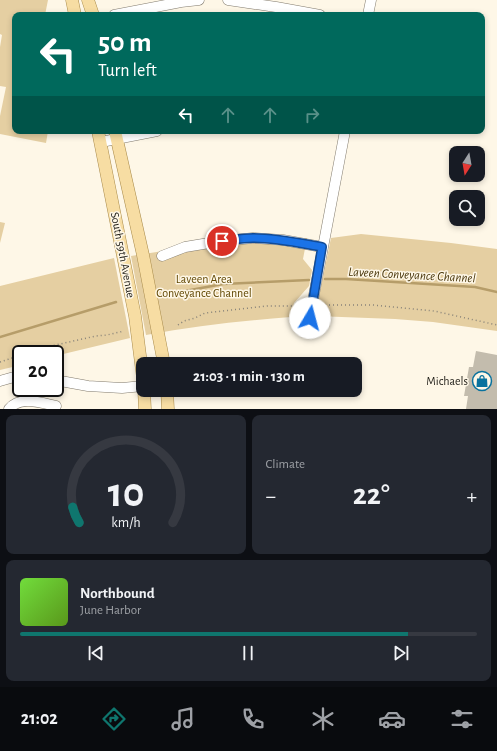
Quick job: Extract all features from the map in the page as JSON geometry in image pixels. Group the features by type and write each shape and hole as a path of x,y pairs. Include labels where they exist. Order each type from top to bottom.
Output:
{"main road":[{"path":"72,0 74,12"},
{"path":"88,0 92,12"},
{"name":"South 59th Avenue","path":"116,135 143,255 163,357"},
{"name":"South 59th Avenue","path":"100,136 135,316 140,357"},
{"path":"144,397 144,409"},
{"path":"167,397 168,409"}],"lane":[{"path":"129,12 199,0"},
{"path":"228,0 304,12"},
{"path":"369,12 371,0"},
{"path":"100,136 126,134"},
{"path":"308,330 322,247 344,134"},
{"path":"162,256 185,247 253,238 283,240 322,247"},
{"path":"0,380 12,377"},
{"path":"64,382 88,386 122,388 136,387"},
{"path":"10,409 12,406 23,401 56,406"}],"path":[{"path":"178,325 205,313 267,306 312,303 373,304 434,311 497,325"},
{"path":"55,345 124,331"},
{"path":"0,362 12,358"}],"green space":[{"path":"0,0 48,0 46,12 12,12 12,134 48,134 46,143 0,134 0,116 6,87 0,86 0,47 2,35 0,34"},
{"path":"0,222 5,223 0,243"},
{"path":"361,234 497,249 497,331 433,322 315,316 331,238"},
{"name":"Laveen Area Conveyance Channel","path":"307,238 303,259 312,270 309,286 294,303 291,317 218,324 146,335 131,256 195,246"},
{"name":"Laveen Area Conveyance Channel","path":"114,258 130,338 64,354 64,345 12,345 12,367 0,370 0,286"}],"building":[{"name":"Michaels","path":"476,351 497,355 497,409 466,409 468,396 464,396 469,367 473,367"}],"waterway":[{"name":"Laveen Conveyance Channel","path":"325,279 475,287 497,292"},
{"name":"Laveen Conveyance Channel","path":"174,293 223,284 309,280"},
{"name":"Laveen Conveyance Channel","path":"0,337 116,302"}],"place":[{"name":"Michaels","path":"482,381"}],"route":[{"path":"222,241 253,238 283,240 322,247 310,318"}]}
